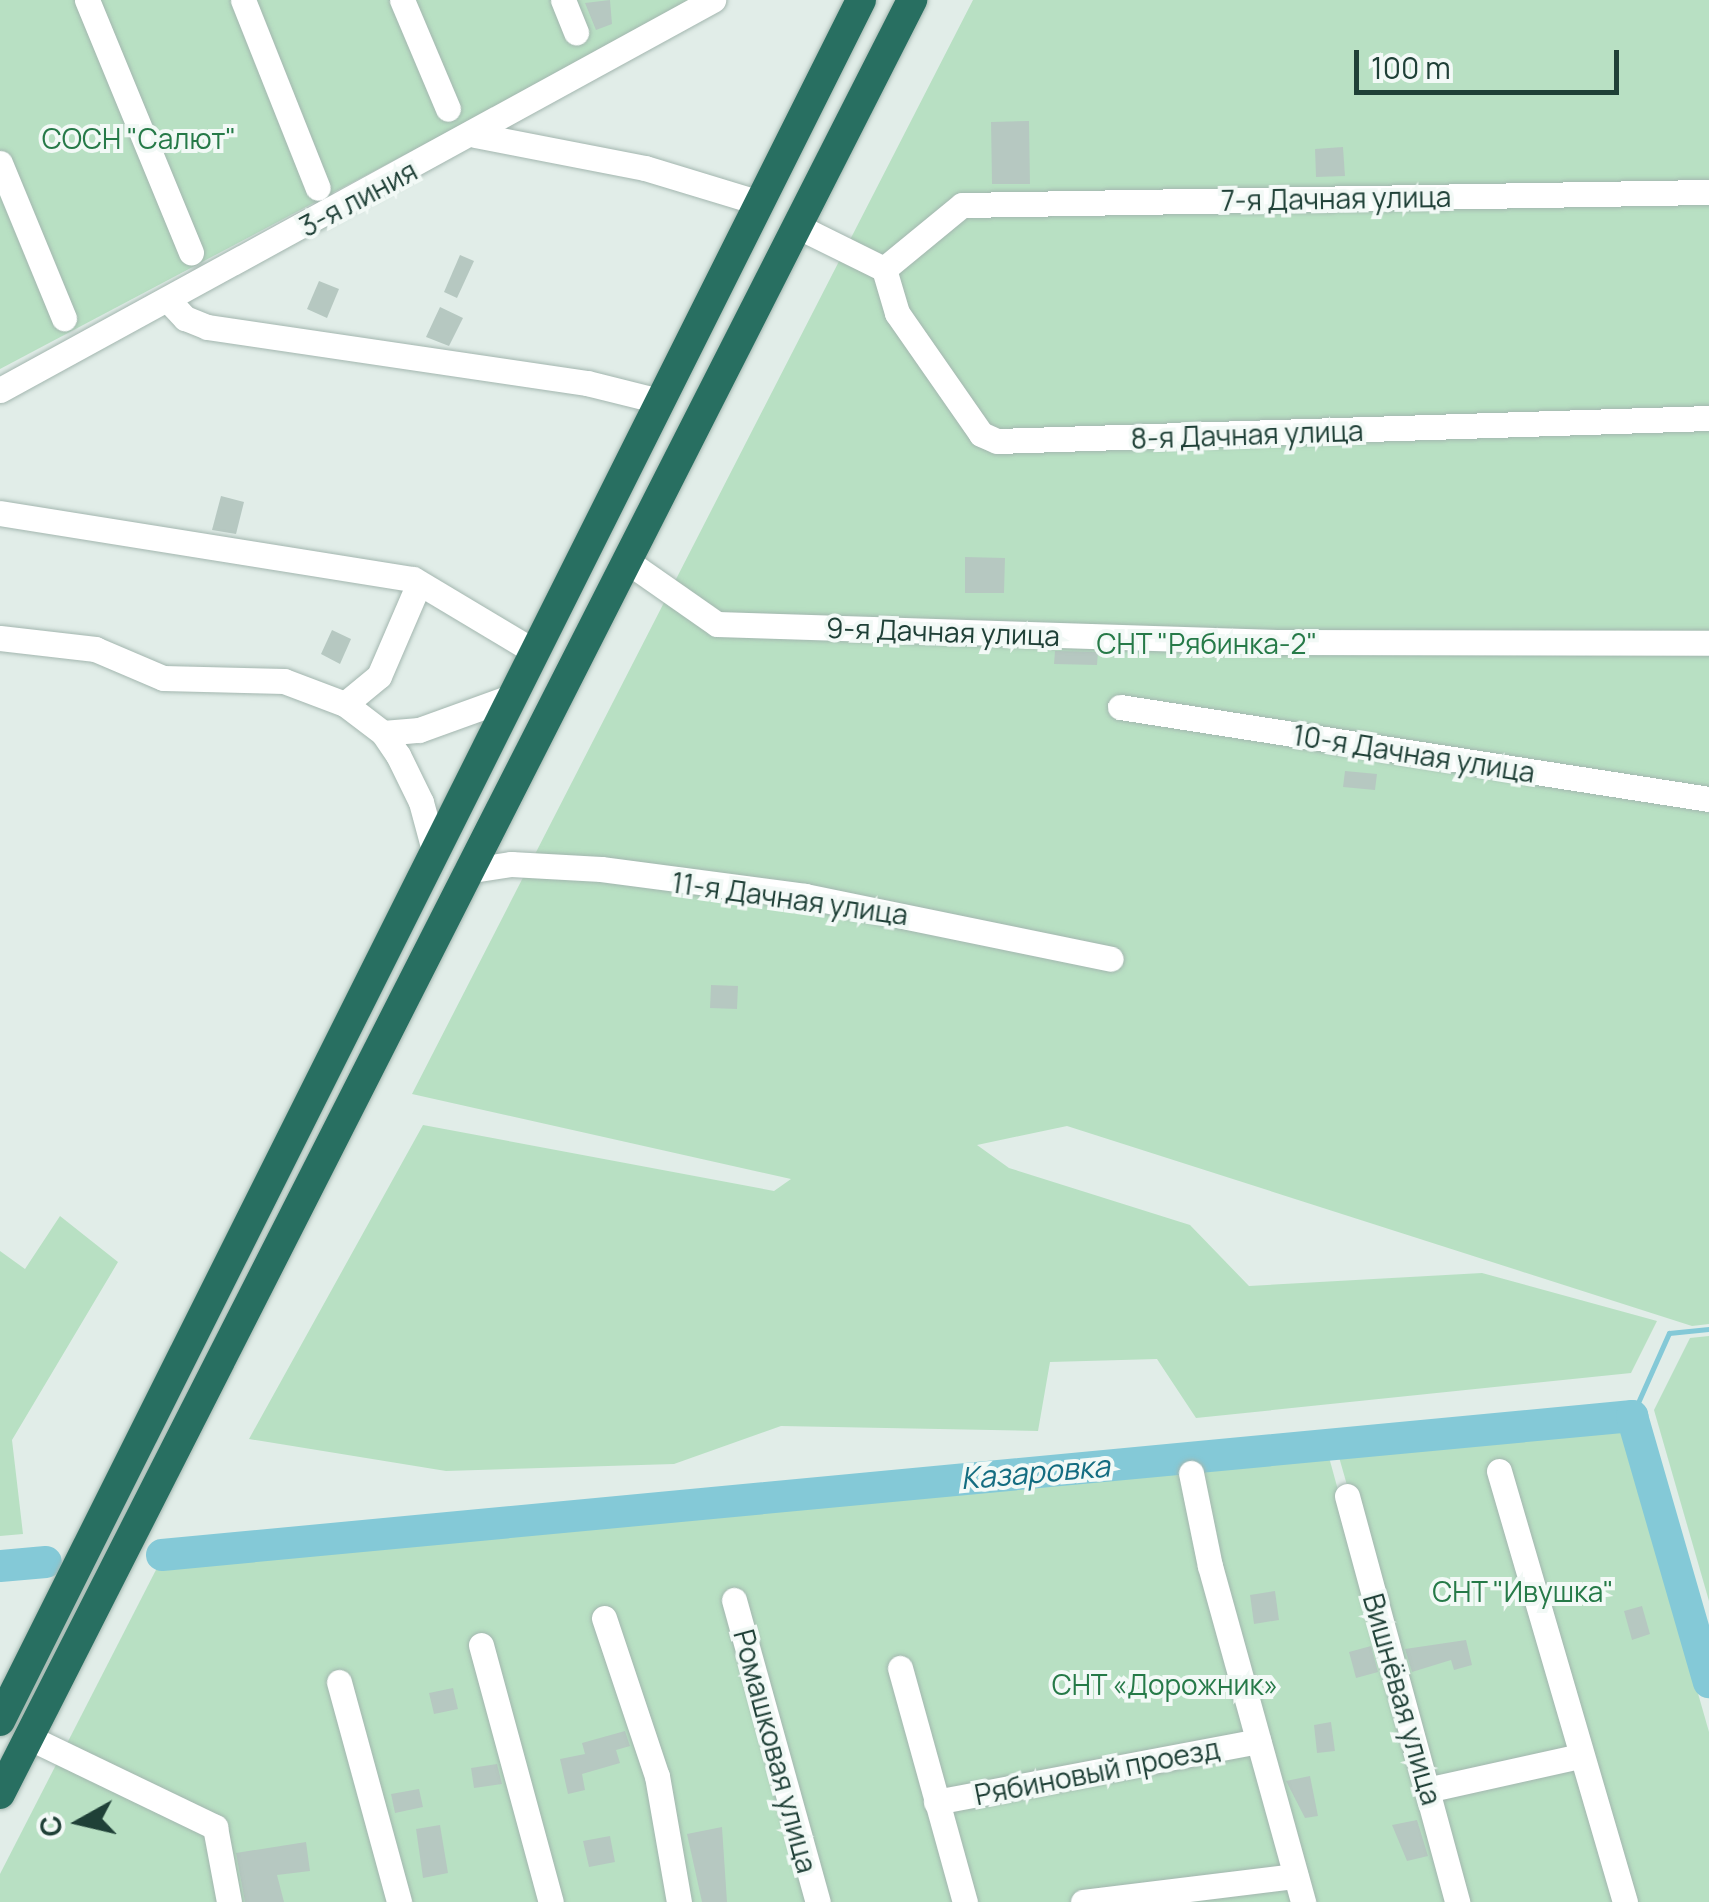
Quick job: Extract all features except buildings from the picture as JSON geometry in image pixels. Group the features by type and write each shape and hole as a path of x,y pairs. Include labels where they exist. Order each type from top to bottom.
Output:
{"highway":[{"path":"0,1721 861,0"},
{"path":"0,1794 912,0"},
{"path":"741,241 781,261"}],"street":[{"path":"87,0 191,252"},
{"path":"242,0 318,188"},
{"path":"402,0 448,109"},
{"path":"562,0 576,33"},
{"name":"3-я линия","path":"0,390 474,135 713,0"},
{"path":"474,135 646,168 760,203"},
{"path":"0,162 64,318"},
{"name":"7-я Дачная улица","path":"884,268 962,205 1709,192"},
{"path":"798,226 884,268"},
{"name":"8-я Дачная улица","path":"884,268 896,313 981,434 997,441 1709,418"},
{"path":"168,300 185,318 207,328 587,384 660,401"},
{"path":"0,514 419,583 535,652"},
{"name":"9-я Дачная улица","path":"628,562 717,624 1277,642 1709,643"},
{"path":"345,704 378,676 419,583"},
{"path":"0,638 95,649 164,678 284,680 345,704 384,733 410,776 435,854"},
{"path":"384,733 419,730 513,696"},
{"name":"10-я Дачная улица","path":"1120,707 1709,800"},
{"name":"11-я Дачная улица","path":"466,871 512,864 602,869 805,896 1111,959"},
{"path":"1498,1471 1625,1902"},
{"path":"1191,1474 1303,1902"},
{"name":"Вишнёвая улица","path":"1347,1496 1431,1788 1457,1902"},
{"name":"Ромашковая улица","path":"734,1600 818,1902"},
{"path":"604,1618 657,1776 679,1902"},
{"path":"481,1645 551,1902"},
{"path":"900,1668 965,1902"},
{"path":"340,1682 399,1902"},
{"path":"28,1738 215,1827 230,1902"},
{"name":"Рябиновый проезд","path":"936,1802 1258,1741"},
{"path":"1431,1788 1580,1756"},
{"path":"1083,1902 1295,1876"}],"green space":[{"name":"СОСН \"Салют\"","path":"0,0 697,0 0,369"},
{"name":"СНТ \"Рябинка-2\"","path":"973,0 1709,0 1709,1324 1692,1326 1067,1126 977,1145 1009,1168 1190,1225 1249,1286 1482,1273 1657,1321 1631,1373 1196,1418 1157,1359 1050,1362 1038,1431 781,1426 674,1464 446,1471 249,1439 423,1125 774,1191 791,1179 412,1094"},
{"path":"60,1216 118,1262 12,1440 23,1534 0,1536 0,1251 25,1269"},
{"path":"1709,1336 1709,1601 1654,1410 1690,1338"},
{"name":"СНТ \"Ивушка\"","path":"1621,1423 1709,1732 1709,1902 1466,1902 1337,1450"},
{"name":"СНТ «Дорожник»","path":"1327,1450 1451,1902 0,1902 0,1874 159,1564"}],"waterway":[{"path":"1632,1416 1669,1333 1709,1329"},
{"name":"Казаровка","path":"162,1555 1632,1416 1709,1682"},
{"name":"Казаровка","path":"0,1566 46,1562"}]}
